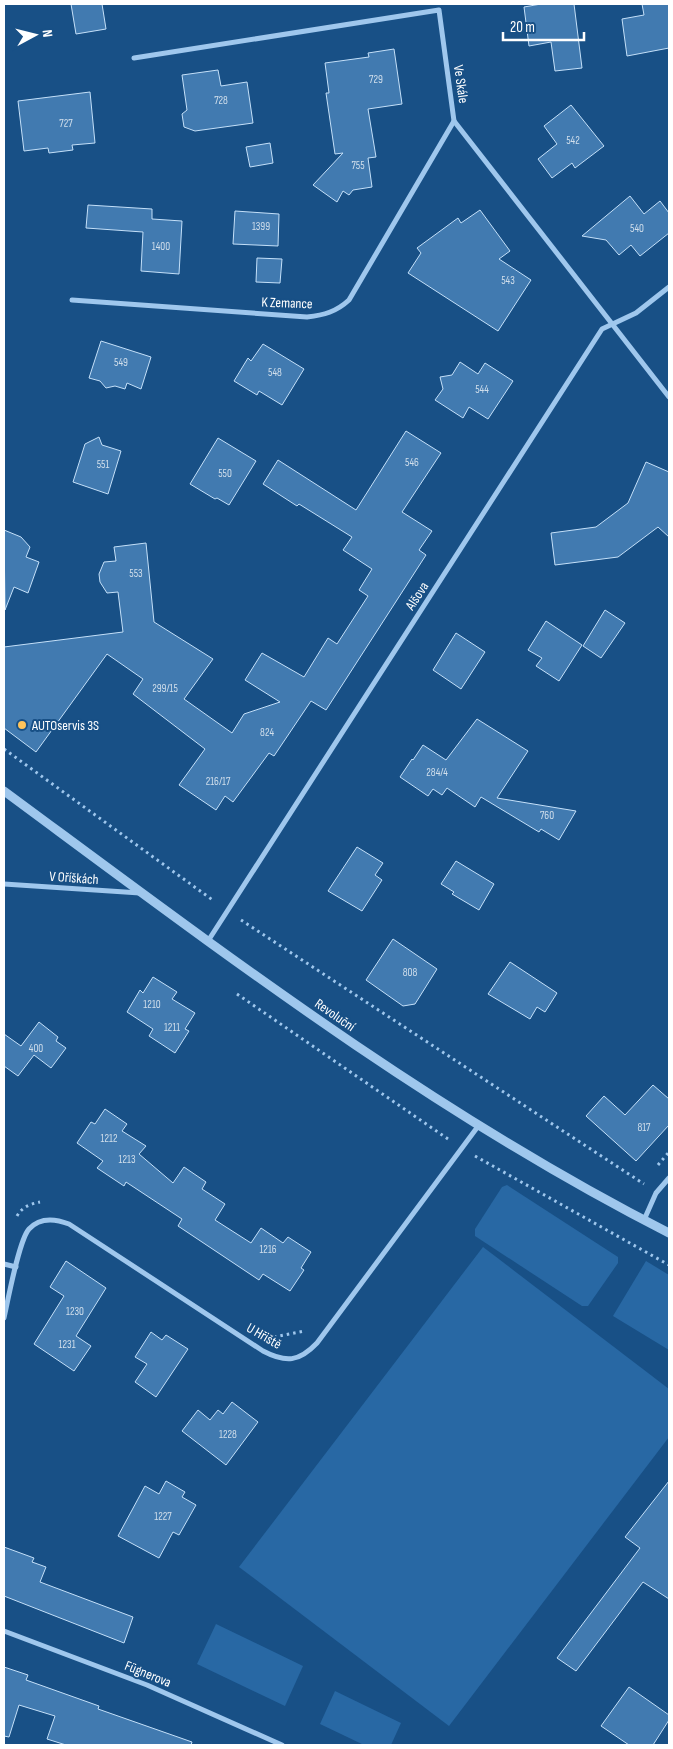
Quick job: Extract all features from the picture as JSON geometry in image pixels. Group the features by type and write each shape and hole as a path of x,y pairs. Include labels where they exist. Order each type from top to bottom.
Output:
{"street":[{"name":"Ve Skále","path":"134,58 439,10 454,122 669,397"},
{"name":"K Zemance","path":"72,300 307,317 335,311 349,300 454,122"},
{"name":"Alšova","path":"208,941 602,329 636,313 669,287"},
{"name":"Revoluční","path":"4,791 321,1022 479,1125 560,1174 669,1234"},
{"name":"V Oříškách","path":"4,884 143,894"},
{"name":"U Hřiště","path":"4,1318 16,1267 28,1230 42,1221 60,1220 69,1224 263,1351 282,1359 300,1357 317,1343 479,1125"},
{"path":"644,1221 656,1193 669,1178"},
{"path":"4,1264 16,1267"},
{"name":"Fügnerova","path":"4,1631 147,1685 282,1745"}],"path":[{"path":"4,749 218,904"},
{"path":"238,919 644,1185"},
{"path":"237,994 451,1141"},
{"path":"475,1156 669,1265"},
{"path":"15,1220 19,1212 26,1206 42,1202"},
{"path":"272,1338 306,1331"}],"shaded area":[{"path":"507,1185 618,1257 618,1263 588,1306 582,1306 475,1236 475,1229 502,1187"},
{"path":"483,1247 669,1389 669,1437 449,1726 239,1567"},
{"path":"646,1261 669,1275 669,1350 613,1316"},
{"path":"216,1624 303,1666 285,1706 197,1664"},
{"path":"335,1691 401,1723 391,1745 364,1745 320,1724"}],"building":[{"path":"71,4 102,4 106,29 76,34"},
{"path":"541,4 574,4 582,68 555,71 551,42 529,46 524,7"},
{"path":"642,4 669,4 669,48 627,56 622,19 644,15"},
{"path":"394,49 402,104 368,109 376,157 368,158 372,187 353,190 349,195 343,191 337,202 313,185 343,153 335,154 326,93 329,93 325,63 369,57 368,53"},
{"path":"218,70 221,86 247,82 253,123 195,131 184,127 182,114 187,110 182,75"},
{"path":"90,92 95,143 72,145 73,150 49,153 48,148 24,151 18,101"},
{"path":"571,105 604,146 575,168 572,163 552,178 538,159 557,144 544,126"},
{"path":"270,143 273,163 250,167 246,147"},
{"path":"630,196 644,214 660,201 669,213 669,233 640,256 631,245 619,255 606,240 582,236"},
{"path":"88,205 152,209 152,219 182,221 179,274 141,271 143,232 86,228"},
{"path":"480,210 510,251 499,259 531,280 498,331 408,273 421,253 417,248 458,218 461,223"},
{"path":"235,211 279,214 278,246 233,244"},
{"path":"257,258 282,259 280,283 256,282"},
{"path":"101,341 151,357 141,389 127,383 125,389 115,386 106,388 100,381 89,378"},
{"path":"263,344 304,369 282,405 259,391 257,395 234,381 248,358 251,361"},
{"path":"460,362 478,374 485,363 513,381 488,419 469,407 463,418 435,400 443,389 440,377 452,375"},
{"path":"406,431 441,453 402,512 432,531 419,550 426,555 326,710 311,701 274,756 269,753 233,802 225,796 216,810 179,785 205,749 133,694 143,679 107,654 36,752 4,728 4,647 123,632 118,592 107,593 100,582 99,574 104,562 116,561 114,547 146,543 154,622 213,659 184,699 232,733 244,714 280,702 245,680 262,653 304,677 328,638 337,644 368,596 359,590 372,569 343,550 352,537 299,504 297,506 263,484 278,460 356,510"},
{"path":"99,437 102,445 121,451 108,494 73,482 85,444"},
{"path":"218,438 256,461 229,505 190,484"},
{"path":"646,462 669,472 669,537 658,527 618,557 555,565 551,533 596,527 628,503"},
{"path":"4,530 21,537 30,547 26,557 39,562 28,593 14,587 5,610"},
{"path":"605,610 625,623 601,658 583,646"},
{"path":"546,621 582,645 559,681 536,666 542,658 528,650"},
{"path":"456,633 485,652 461,689 433,670"},
{"path":"477,719 528,751 497,798 576,811 559,840 541,829 539,832 481,797 475,807 447,788 442,795 433,789 428,796 400,777 423,745 446,760"},
{"path":"357,847 383,863 375,875 382,880 362,911 328,891"},
{"path":"456,861 494,884 479,910 452,894 454,892 441,884"},
{"path":"393,939 437,969 415,1004 403,1006 366,980"},
{"path":"510,962 557,993 545,1012 537,1007 530,1019 488,994"},
{"path":"153,977 177,992 172,999 195,1013 185,1029 189,1031 175,1053 149,1036 153,1029 127,1012 140,990 143,993"},
{"path":"39,1022 58,1037 56,1041 66,1048 51,1068 34,1055 18,1076 4,1066 4,1034 21,1046"},
{"path":"653,1085 669,1099 669,1125 636,1161 586,1116 604,1096 625,1115"},
{"path":"105,1109 127,1124 122,1131 146,1146 139,1154 173,1183 184,1167 206,1182 202,1189 225,1204 215,1220 251,1243 261,1228 283,1243 288,1237 311,1252 301,1268 304,1270 290,1291 263,1274 259,1280 178,1226 182,1219 126,1182 124,1186 97,1168 103,1161 77,1143 91,1122 95,1124"},
{"path":"66,1261 106,1288 76,1336 91,1346 74,1371 34,1344 64,1296 50,1287"},
{"path":"151,1332 162,1340 166,1335 188,1349 156,1397 135,1382 147,1364 135,1357"},
{"path":"232,1402 258,1422 226,1465 182,1431 198,1410 210,1420 218,1410 223,1414"},
{"path":"166,1481 185,1492 182,1497 196,1505 179,1535 173,1532 159,1558 118,1536 145,1486 159,1494"},
{"path":"669,1481 669,1599 643,1582 576,1671 557,1658 640,1548 625,1537"},
{"path":"4,1547 34,1558 32,1562 46,1567 40,1582 133,1617 124,1643 4,1596"},
{"path":"4,1667 28,1675 26,1680 99,1706 98,1709 192,1742 191,1745 66,1745 47,1739 55,1716 19,1705 9,1737 4,1736"},
{"path":"629,1687 669,1715 669,1720 653,1745 629,1745 601,1726"}],"place":[{"name":"AUTOservis 3S","path":"22,725"}]}
